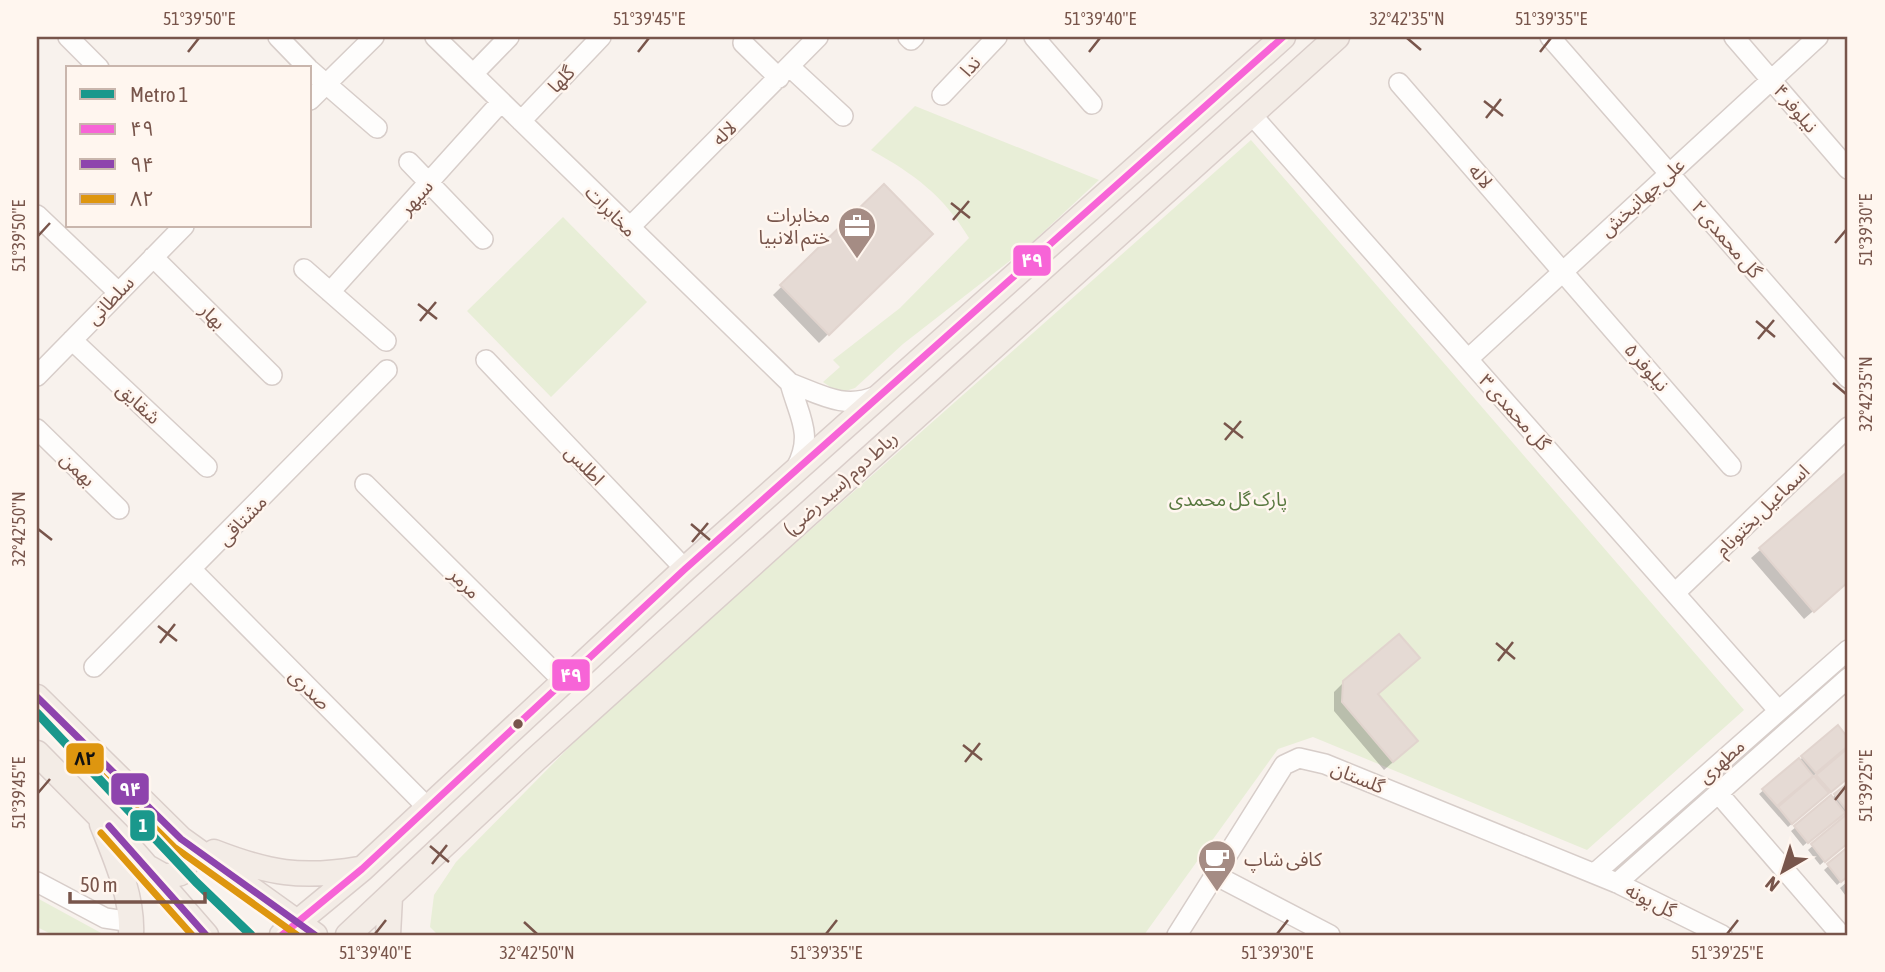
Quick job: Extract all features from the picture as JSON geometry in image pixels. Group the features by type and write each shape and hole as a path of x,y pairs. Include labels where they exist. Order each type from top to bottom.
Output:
{"main road":[{"name":"رباط دوم (سید رضی)","path":"298,931 685,569 1283,37"},
{"name":"رباط دوم (سید رضی)","path":"348,935 492,798 1337,37"},
{"path":"37,697 181,839 298,931"},
{"path":"37,753 149,868 206,935"},
{"path":"467,773 471,786 480,795 492,798"},
{"path":"97,814 121,872 125,931"},
{"path":"149,868 165,877 181,873 186,867 187,854 181,839"},
{"path":"181,839 278,874 325,875 362,869"},
{"path":"387,935 390,897"}],"street":[{"path":"68,37 97,66"},
{"path":"278,37 306,66"},
{"path":"312,98 373,37"},
{"name":"مخابرات","path":"435,37 790,383"},
{"path":"473,74 509,37"},
{"name":"گلها","path":"521,121 601,37"},
{"name":"لاله","path":"629,228 818,37"},
{"path":"908,37 911,40 914,37"},
{"name":"ندا","path":"943,95 997,37"},
{"path":"1034,37 1091,104"},
{"name":"گل محمدی ۲","path":"1550,37 1848,378"},
{"path":"1734,37 1771,78"},
{"name":"علی جهانبخش","path":"1468,359 1562,269 1818,37"},
{"path":"743,43 843,116"},
{"path":"312,72 376,128"},
{"name":"نیلوفر ۴","path":"1771,78 1848,169"},
{"name":"لاله","path":"1399,83 1562,269"},
{"name":"سپهر","path":"330,292 501,102"},
{"name":"گل محمدی ۳","path":"1251,114 1778,710"},
{"path":"409,162 483,239"},
{"path":"37,215 118,292"},
{"name":"سلطانی","path":"37,376 182,228"},
{"name":"بهار","path":"153,257 272,374"},
{"name":"نیلوفر ۵","path":"1562,269 1731,466"},
{"path":"304,270 386,341"},
{"name":"شقایق","path":"72,340 207,467"},
{"name":"اطلس","path":"486,360 685,569"},
{"name":"مشتاقی","path":"94,667 387,370"},
{"path":"790,383 833,400 850,403 883,393"},
{"path":"790,383 806,436 804,453 795,470"},
{"name":"اسماعیل بختونام","path":"1675,593 1848,427"},
{"name":"بهمن","path":"37,429 119,509"},
{"name":"مرمر","path":"365,484 564,682"},
{"name":"صدری","path":"192,570 428,808"},
{"name":"مطهری","path":"1595,873 1848,650"},
{"name":"مطهری","path":"1617,883 1848,678"},
{"name":"گلستان","path":"1177,935 1283,765 1299,758 1325,764 1617,883"},
{"path":"1718,793 1841,935"},
{"path":"1214,875 1330,935"},
{"path":"37,882 125,931"},
{"name":"گل پونه","path":"1617,883 1722,935"}],"green space":[{"path":"915,106 1099,180 1025,249 903,344 855,388 839,393 823,382 840,367 833,360 900,308 969,238 949,209 926,187 871,150"},
{"name":"پارک گل محمدی","path":"1251,140 1744,710 1587,850 1313,737 1278,749 1144,935 438,935 430,927 434,895 456,862 599,717"},
{"path":"563,217 647,302 551,397 467,311"},
{"path":"37,898 103,934 53,935 37,927"}],"building":[{"name":"مخابرات ختم الانبیا","path":"884,184 933,234 829,335 780,285"},
{"path":"1848,471 1848,582 1814,612 1759,548"},
{"path":"1399,634 1420,658 1378,694 1418,741 1393,762 1342,702 1343,681"},
{"path":"1838,725 1848,738 1848,746 1816,773 1801,756"},
{"path":"1848,748 1848,778 1831,792 1816,775"},
{"path":"1799,758 1813,776 1777,806 1762,789"},
{"path":"1814,776 1829,793 1792,824 1778,807"},
{"path":"1848,783 1848,812 1834,794"},
{"path":"1831,795 1845,813 1808,843 1794,826"},
{"path":"1847,814 1848,843 1825,862 1811,844"},
{"path":"1848,847 1848,876 1841,882 1827,864"}],"metro line":[{"name":"1","path":"37,713 196,882 251,935"}],"transit line":[{"name":"۴۹","path":"282,935 362,869 685,569 1283,37"},
{"name":"۹۴","path":"37,697 181,839 315,935"},
{"name":"۸۲","path":"37,711 174,847 297,935"},
{"name":"۹۴","path":"109,826 206,935"},
{"name":"۸۲","path":"101,833 192,935"}],"place":[{"name":"مخابرات ختم الانبیا","path":"857,260"},
{"name":"کافی شاپ","path":"1217,893"}]}
